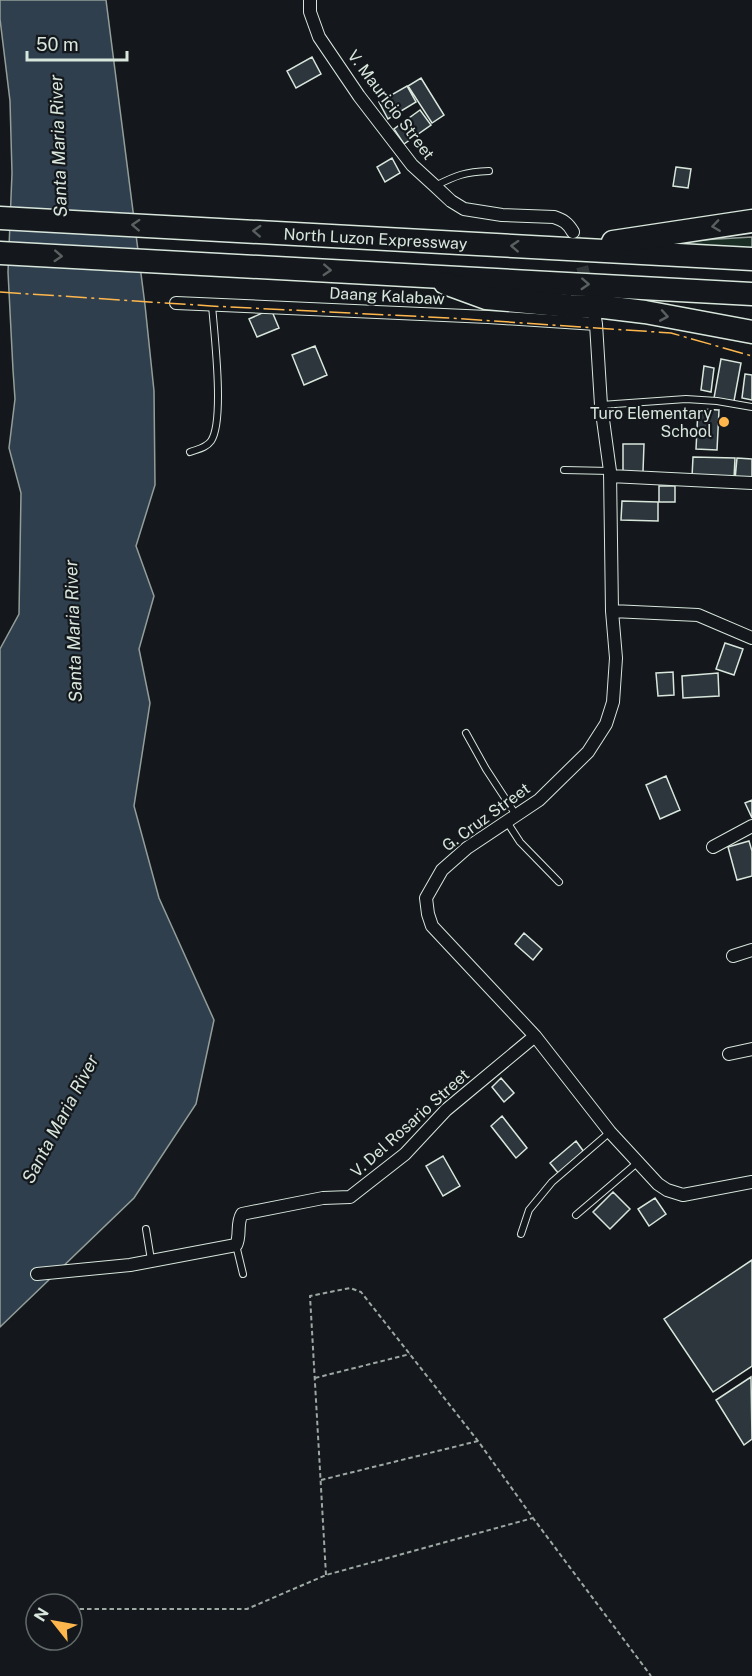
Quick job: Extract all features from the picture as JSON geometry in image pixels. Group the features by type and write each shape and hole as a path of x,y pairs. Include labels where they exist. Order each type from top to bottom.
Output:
{"highway":[{"name":"North Luzon Expressway","path":"0,218 194,228 573,241 752,260"},
{"path":"573,241 680,231 752,221"},
{"name":"North Luzon Expressway","path":"0,253 752,294"},
{"path":"422,275 486,298 645,312 752,332"}],"street":[{"name":"V. Mauricio Street","path":"310,0 310,12 319,37 359,96 412,165 451,201 464,208 502,215 554,217 569,224 573,241"},
{"name":"Daang Kalabaw","path":"176,303 488,317 595,318"},
{"name":"G. Cruz Street","path":"595,318 600,405 610,474 612,611 616,658 613,702 606,724 588,752 539,800 467,848 442,870 426,898 428,914 432,926 535,1036 610,1132 658,1184 683,1195 752,1182"},
{"path":"610,474 752,483"},
{"path":"612,611 698,615 752,638"},
{"path":"713,847 751,830"},
{"path":"733,956 752,950"},
{"name":"V. Del Rosario Street","path":"236,1245 242,1214 322,1198 350,1197 405,1154 446,1110 535,1036"},
{"path":"729,1054 752,1049"},
{"path":"37,1274 130,1265 236,1245"}],"lane":[{"path":"435,186 470,171 489,171"},
{"path":"190,452 206,446 213,438 219,408 212,304"},
{"path":"600,405 686,399 752,407"},
{"path":"564,470 610,474"},
{"path":"466,733 512,819 520,842 559,882"},
{"path":"521,1234 529,1210 552,1182 610,1132"},
{"path":"576,1215 638,1163"},
{"path":"146,1229 151,1260"},
{"path":"236,1245 243,1274"}],"path":[{"path":"326,1575 310,1296 350,1288 361,1292 478,1441 651,1676"},
{"path":"315,1378 410,1354"},
{"path":"321,1480 478,1441"},
{"path":"84,1609 247,1609 326,1575 533,1518"}],"green space":[{"path":"752,237 752,251 684,247 684,241"}],"water":[{"name":"Santa Maria River","path":"0,0 106,0 154,391 155,485 136,546 154,596 139,649 150,703 134,806 159,898 214,1020 196,1104 134,1198 0,1327 0,649 19,614 21,493 9,448 15,399 8,272 12,173 10,101 0,19"}],"building":[{"path":"312,57 321,74 296,88 287,71"},
{"path":"421,78 444,115 432,123 408,86"},
{"path":"407,86 416,102 388,119 379,102"},
{"path":"420,110 431,125 404,144 394,129"},
{"path":"392,158 400,173 385,182 377,167"},
{"path":"676,167 691,169 688,188 673,186"},
{"path":"271,309 279,328 257,337 249,319"},
{"path":"315,346 327,375 304,385 292,355"},
{"path":"721,359 741,363 734,401 714,398"},
{"path":"704,366 714,368 711,392 701,390"},
{"path":"745,374 752,375 752,400 742,398"},
{"path":"698,409 719,410 717,450 696,449"},
{"path":"623,444 644,444 643,472 623,472"},
{"path":"693,457 735,458 734,479 692,477"},
{"path":"737,458 752,459 752,481 735,480"},
{"path":"659,486 675,486 675,502 659,502"},
{"path":"622,501 658,502 658,521 621,520"},
{"path":"725,643 743,649 734,675 716,669"},
{"path":"673,672 674,695 658,696 656,673"},
{"path":"718,673 719,696 683,698 682,676"},
{"path":"666,776 680,810 660,819 646,785"},
{"path":"752,800 752,818 745,803"},
{"path":"749,841 752,851 752,876 737,880 728,847"},
{"path":"524,933 542,949 533,960 515,944"},
{"path":"501,1078 514,1093 504,1102 492,1087"},
{"path":"502,1116 527,1148 516,1158 491,1126"},
{"path":"576,1141 584,1152 559,1174 550,1163"},
{"path":"443,1156 460,1186 443,1196 426,1166"},
{"path":"613,1192 630,1209 610,1229 593,1212"},
{"path":"655,1198 666,1214 649,1226 638,1209"},
{"path":"752,1260 752,1366 713,1392 664,1319"},
{"path":"751,1377 752,1439 744,1445 716,1400"}],"tunnel":[{"path":"573,232 588,289"}],"power":[{"path":"0,292 671,333 752,356"}],"place":[{"name":"Turo Elementary School","path":"724,422"}]}
